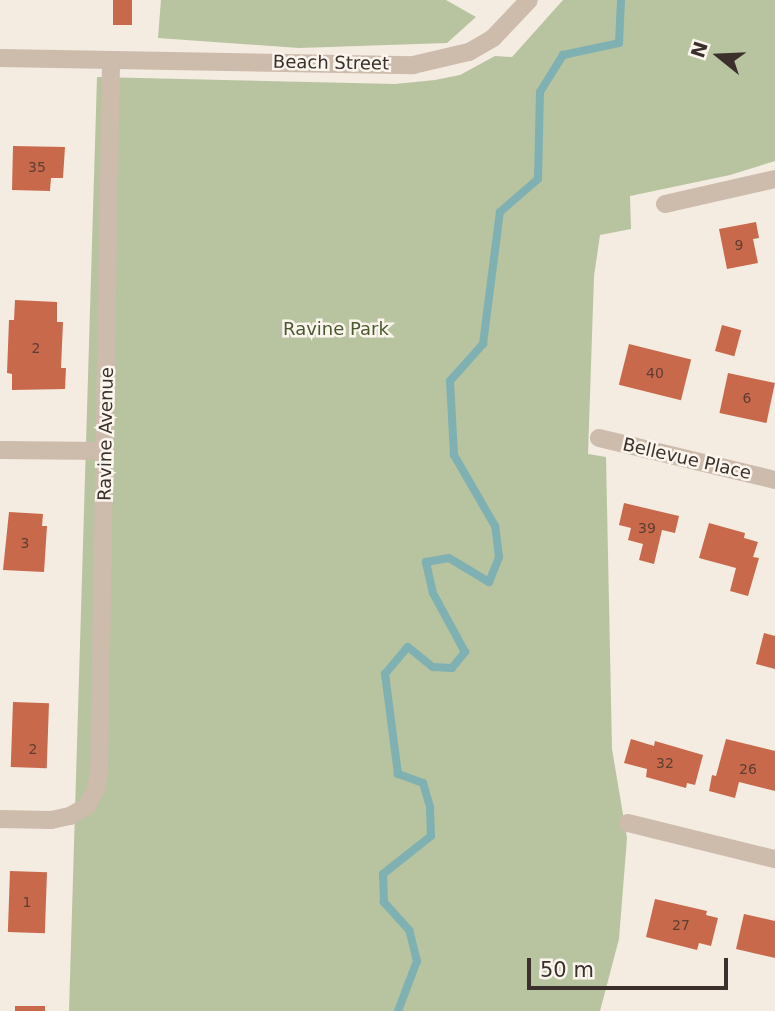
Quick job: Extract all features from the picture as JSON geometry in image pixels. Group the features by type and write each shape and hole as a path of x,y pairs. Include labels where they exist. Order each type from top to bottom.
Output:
{"street":[{"name":"Beach Street","path":"0,58 413,65 469,52 493,37 530,0"},
{"name":"Ravine Avenue","path":"0,819 51,820 70,817 87,806 96,789 99,772 111,60"},
{"path":"665,204 775,179"},
{"name":"Bellevue Place","path":"599,438 775,480"},
{"path":"0,450 106,451"},
{"path":"628,823 775,859"}],"green space":[{"path":"161,0 446,0 476,17 447,43 299,48 158,38"},
{"name":"Ravine Park","path":"563,0 775,0 775,161 730,175 630,196 631,229 600,235 594,276 588,454 606,457 612,749 627,838 619,939 600,1011 69,1011 97,77 395,84 435,80 460,75 495,56 512,57"}],"building":[{"path":"113,0 132,0 132,25 113,25"},
{"path":"13,146 65,147 63,178 51,178 50,191 12,190"},
{"path":"756,222 759,238 753,239 758,263 727,269 719,229"},
{"path":"15,300 57,302 57,322 63,322 61,368 66,368 65,389 12,390 12,374 7,373 9,320 14,320"},
{"path":"722,325 741,330 734,356 715,351"},
{"path":"629,344 691,359 681,400 619,385"},
{"path":"728,373 775,383 766,423 719,413"},
{"path":"624,503 679,516 675,533 662,530 654,564 639,560 643,544 628,540 631,528 619,525"},
{"path":"9,512 43,514 42,526 47,526 44,572 3,570"},
{"path":"709,523 745,533 744,538 758,542 753,557 759,558 748,596 730,591 736,568 699,558"},
{"path":"764,633 775,636 775,669 756,664"},
{"path":"13,702 49,703 47,768 11,767"},
{"path":"631,739 654,746 655,741 703,755 695,785 687,783 686,788 646,777 647,769 624,763"},
{"path":"726,739 775,751 775,791 739,782 735,798 709,791 712,775 716,776"},
{"path":"10,871 47,872 45,933 8,932"},
{"path":"655,899 707,911 706,915 718,918 711,946 699,943 697,950 646,937"},
{"path":"744,914 775,921 775,958 736,949"},
{"path":"15,1006 45,1006 45,1011 15,1011"}],"waterway":[{"path":"398,1011 417,961 409,930 384,902 383,874 431,836 430,807 423,783 398,774 385,674 408,647 433,667 452,668 465,652 433,593 426,562 449,558 489,582 499,557 495,526 454,455 450,381 483,344 500,212 538,179 540,92 563,55 619,43 621,0"}]}
